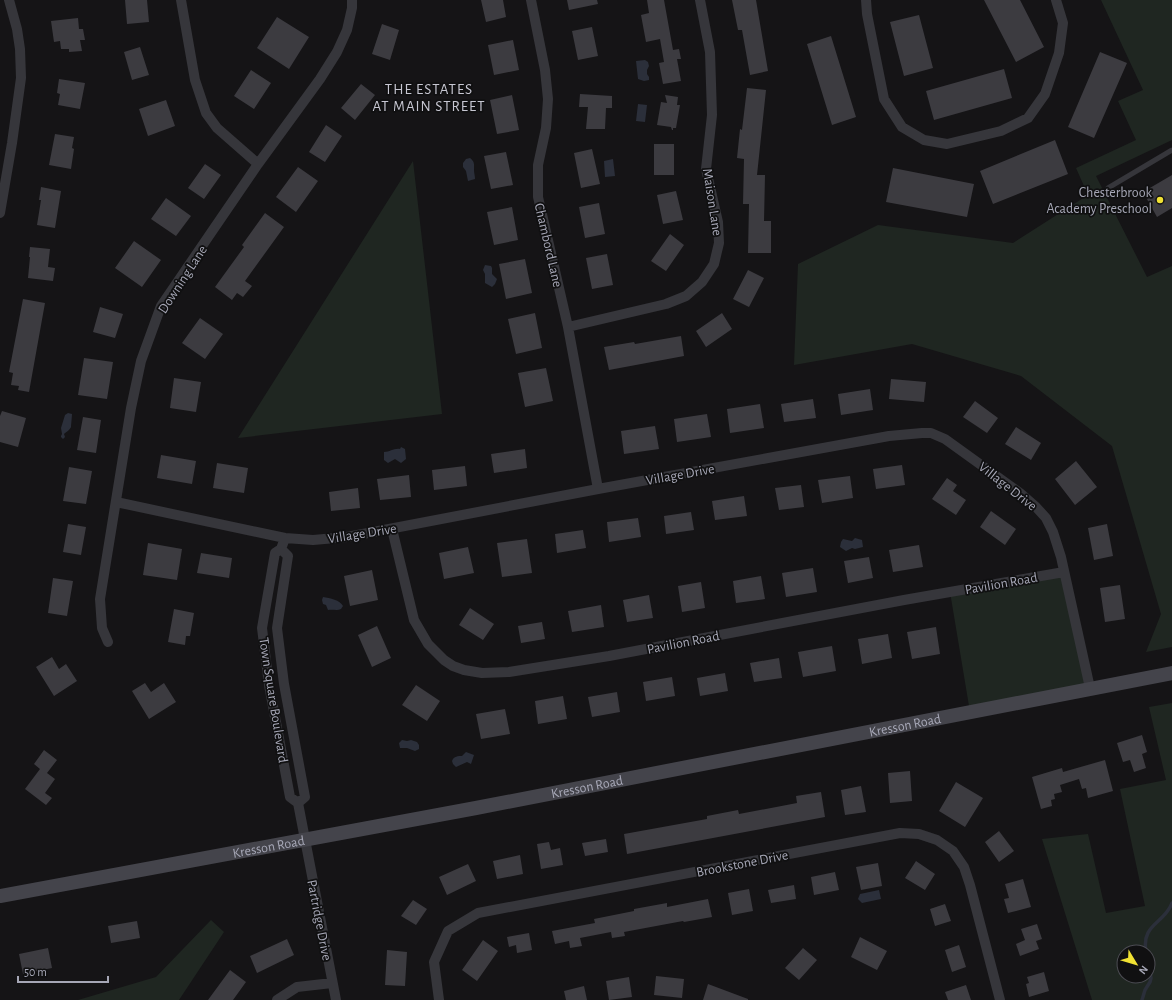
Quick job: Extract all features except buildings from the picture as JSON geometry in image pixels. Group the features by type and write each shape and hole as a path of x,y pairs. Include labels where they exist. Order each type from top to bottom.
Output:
{"main road":[{"name":"Kresson Road","path":"0,896 476,808 1172,673"}],"street":[{"path":"0,213 21,78 17,29 8,0"},
{"path":"181,0 195,80 206,113 217,128 258,164"},
{"name":"Downing Lane","path":"108,642 102,628 100,599 131,408 141,361 161,306 258,164 320,79 337,52 347,30 352,8 352,0"},
{"name":"Chambord Lane","path":"531,0 548,99 546,128 538,165 538,197 568,328 598,489"},
{"name":"Maison Lane","path":"568,328 666,304 686,296 702,282 714,264 719,243 718,222 706,169 712,116 710,52 700,0"},
{"path":"866,0 867,14 884,99 902,127 924,140 947,144 1000,132 1028,118 1045,94 1059,53 1063,23 1056,0"},
{"name":"Village Drive","path":"116,502 284,538 313,540 347,537 392,529 598,489 889,436 922,433 931,434 945,439 1020,493 1046,518 1053,532 1061,557 1090,688"},
{"name":"Pavilion Road","path":"392,529 414,620 428,644 444,660 453,666 464,670 482,673 509,672 609,656 904,600 1064,572"},
{"name":"Town Square Boulevard","path":"284,538 281,549 275,553 262,628 269,685 290,797 298,803 305,839"},
{"name":"Town Square Boulevard","path":"281,549 288,556 277,628 284,684 305,797 298,803"},
{"name":"Brookstone Drive","path":"439,1000 434,962 448,931 478,913 900,833 919,834 937,840 953,851 964,867 1000,1000"},
{"name":"Partridge Drive","path":"305,839 336,1000"},
{"path":"278,1000 297,987 332,983"}],"lane":[{"path":"1108,188 1172,150"}],"shaded area":[{"path":"1101,0 1172,0 1172,140 1096,176 1147,277 1172,266 1172,647 1146,652 1161,614 1112,446 1021,376 912,344 794,365 798,264 878,225 1013,243 1088,195 1076,168 1136,140 1118,101 1143,90"},
{"path":"645,60 648,62 649,66 647,74 649,80 644,81 638,79 636,61"},
{"path":"638,104 647,105 645,122 636,121"},
{"path":"470,158 474,163 475,179 468,181 463,163 466,159"},
{"path":"613,159 615,176 605,177 604,161"},
{"path":"413,161 442,414 238,438"},
{"path":"485,265 491,266 492,274 497,279 492,287 485,283 485,274 483,270"},
{"path":"68,413 72,414 71,427 64,434 65,437 63,439 61,437 61,428 65,415"},
{"path":"401,447 405,449 406,459 401,463 395,459 388,463 384,460 384,452 400,449"},
{"path":"855,538 862,540 863,547 855,549 852,548 846,551 840,547 843,539 852,541"},
{"path":"1064,572 1090,688 970,712 950,592"},
{"path":"323,597 337,601 343,606 339,610 328,610 326,605 323,604"},
{"path":"1172,703 1172,1000 1092,1000 1042,839 1088,834 1106,913 1145,906 1120,789 1166,780 1149,707"},
{"path":"402,740 417,742 419,749 415,751 407,748 400,748 399,743"},
{"path":"466,752 474,755 471,764 467,762 456,767 453,764 453,759 462,756"},
{"path":"879,890 881,899 862,903 858,899 860,894"},
{"path":"211,920 224,932 179,1000 78,1000 156,977"}],"waterway":[{"path":"1145,944 1150,930 1164,916 1172,903"},
{"path":"1142,1000 1149,984"}],"place":[{"name":"Chesterbrook Academy Preschool","path":"1160,200"}],"district":[{"name":"THE ESTATES AT MAIN STREET","path":"429,98"}]}
